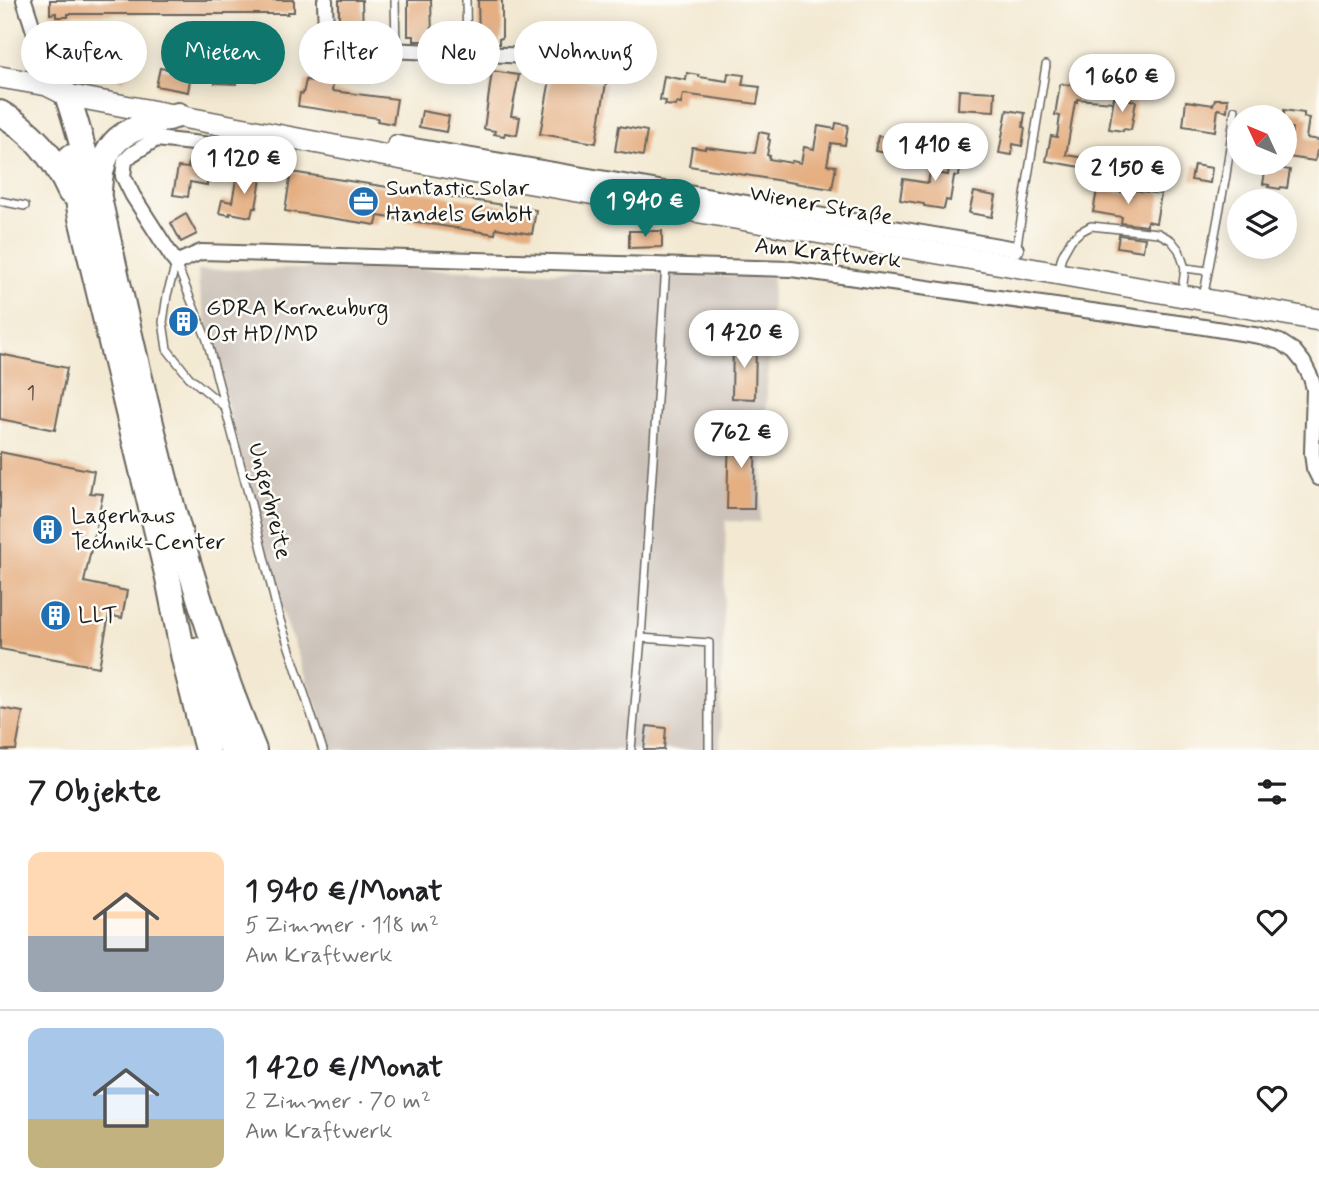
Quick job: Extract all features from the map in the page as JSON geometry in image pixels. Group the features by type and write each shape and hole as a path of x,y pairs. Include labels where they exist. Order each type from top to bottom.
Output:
{"highway":[{"path":"53,84 78,125 99,198 151,430 173,515 204,617 254,750"},
{"path":"53,84 64,120 81,218 207,750"},
{"path":"0,113 40,144 52,159 81,218"},
{"path":"99,198 99,179 104,158 117,139 136,128 178,115"},
{"path":"168,578 232,750"}],"main road":[{"name":"Wiener Straße","path":"0,76 21,79"},
{"name":"Wiener Straße","path":"0,90 45,97 53,84 178,115 390,156 509,172 1015,257 1058,274 1319,320"}],"street":[{"path":"24,0 31,21"},
{"path":"325,0 326,21"},
{"path":"176,263 123,176 125,161 156,139 220,146"},
{"name":"Am Kraftwerk","path":"176,263 201,252 790,269 1185,324 1272,339 1294,351 1311,378 1314,389 1312,453 1314,468 1319,478"}],"lane":[{"path":"395,0 395,21"},
{"path":"466,0 466,21"},
{"path":"1015,257 1046,65"},
{"path":"220,146 282,157 288,153 293,137"},
{"path":"1202,300 1227,168"},
{"path":"0,201 25,206"},
{"path":"1058,274 1062,256 1071,240 1091,226 1158,233 1171,240 1179,250 1185,268 1181,296"},
{"path":"176,263 163,322 167,349 189,377 225,408"},
{"name":"Ungerbreite","path":"176,263 207,340 278,614 323,750"},
{"path":"631,750 666,265"},
{"path":"1185,268 1208,271"},
{"path":"641,638 709,643 709,750"}],"shaded area":[{"path":"385,268 773,277 760,522 726,521 720,750 333,750 278,600 222,385 199,290 198,270"}],"building":[{"path":"50,0 294,0 294,12 68,14 68,17 56,17 56,13 50,14"},
{"path":"339,0 362,0 363,21 339,21"},
{"path":"408,0 431,0 432,21 417,21 417,41 414,41 414,36 408,36"},
{"path":"478,0 502,0 502,38 500,39 500,21 479,21"},
{"path":"160,68 161,84 189,84 188,92 156,86"},
{"path":"500,72 514,74 514,84 517,84 511,116 520,117 517,135 505,133 504,136 484,129 490,84 500,84"},
{"path":"687,73 727,81 728,73 744,75 742,85 760,87 757,104 683,94 681,104 665,105 666,101 660,100 664,76 686,80"},
{"path":"1087,82 1109,83 1113,102 1077,99 1066,155 1117,163 1115,173 1046,161 1051,136 1057,137 1060,116 1055,115 1060,84 1086,86"},
{"path":"305,84 333,84 332,91 397,99 393,124 377,121 378,118 298,106 300,93 303,94"},
{"path":"549,84 606,84 596,143 540,134"},
{"path":"959,90 995,92 994,111 958,109"},
{"path":"1114,97 1136,101 1131,130 1109,129"},
{"path":"1215,99 1228,99 1227,111 1218,109 1215,131 1183,126 1186,101 1213,105"},
{"path":"1007,110 1025,113 1022,146 1013,144 1012,155 999,153"},
{"path":"422,111 449,116 446,132 419,127"},
{"path":"1297,112 1304,113 1304,117 1309,118 1306,138 1319,140 1315,161 1297,158"},
{"path":"836,123 848,125 845,145 831,143 827,165 836,166 832,189 689,166 692,147 755,153 759,132 769,134 769,159 801,163 804,147 814,149 818,126 835,129"},
{"path":"619,126 647,131 643,156 615,151"},
{"path":"878,136 901,140 898,155 875,151"},
{"path":"953,137 964,138 959,176 954,176 950,201 946,200 944,209 900,200 903,179 928,183 930,172 948,175"},
{"path":"189,161 210,165 207,185 190,182 188,197 173,195 178,167 188,168"},
{"path":"1194,165 1212,168 1210,183 1191,180"},
{"path":"250,171 262,173 256,208 253,208 251,217 219,213 222,200 232,202 237,175 249,177"},
{"path":"291,172 536,210 532,234 496,228 495,234 378,216 376,225 285,211"},
{"path":"1264,175 1289,175 1287,188 1268,187 1269,185 1263,184"},
{"path":"1098,185 1132,194 1133,190 1161,194 1156,223 1147,221 1147,226 1121,223 1122,217 1093,212"},
{"path":"974,192 996,196 992,217 969,213"},
{"path":"186,214 197,234 181,242 171,223"},
{"path":"629,231 662,231 662,247 629,248"},
{"path":"1119,235 1145,238 1143,251 1117,247"},
{"path":"733,342 756,342 755,399 732,398"},
{"path":"0,354 67,368 55,430 0,419"},
{"path":"729,430 756,431 754,509 727,509"},
{"path":"0,452 94,471 90,493 103,494 84,582 127,591 122,618 109,615 99,667 0,649"},
{"path":"0,708 23,712 16,750 0,750"},
{"path":"647,726 666,728 664,750 644,750"}],"place":[{"name":"Suntastic.Solar Handels GmbH","path":"363,202"},
{"name":"GDRA Korneuburg Ost HD/MD","path":"183,322"},
{"name":"Lagerhaus Technik-Center","path":"48,530"},
{"name":"LLT","path":"55,616"}]}
